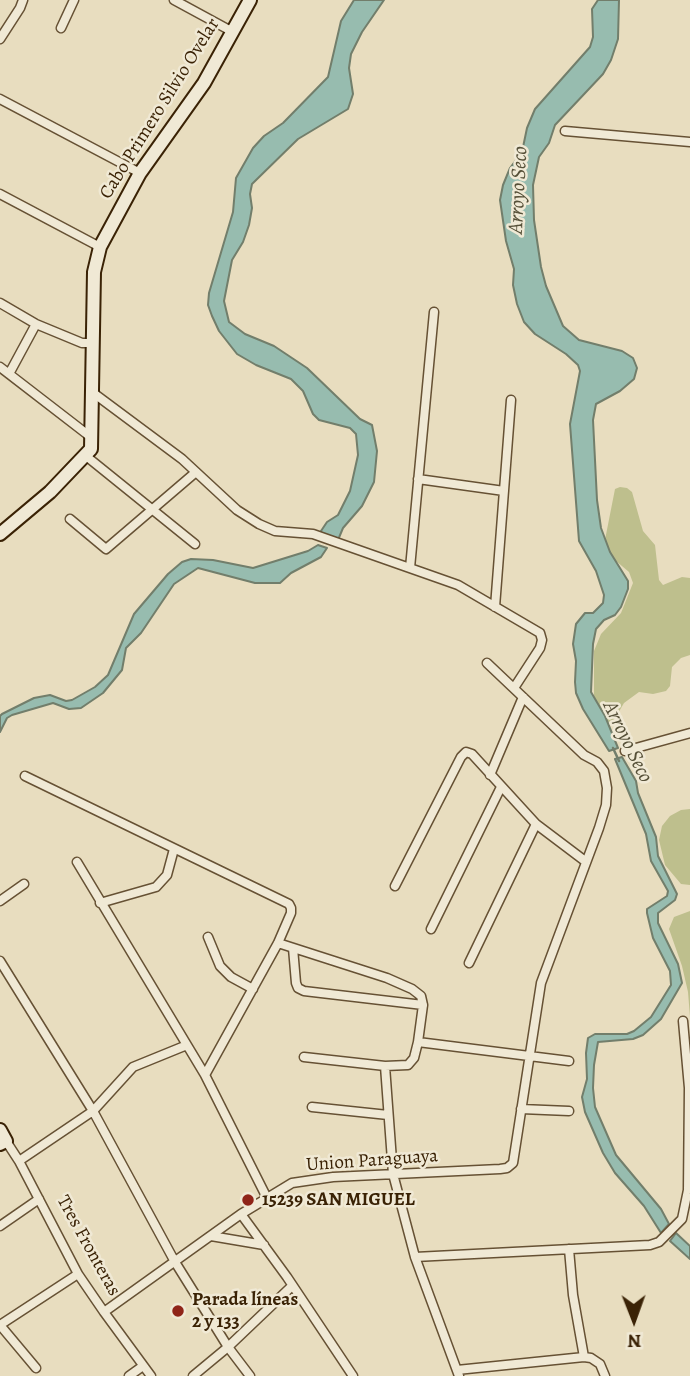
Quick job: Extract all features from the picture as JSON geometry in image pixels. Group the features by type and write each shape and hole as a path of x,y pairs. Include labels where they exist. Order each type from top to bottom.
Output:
{"main road":[{"name":"Cabo Primero Silvio Ovelar","path":"0,534 50,492 91,449 94,272 100,247 140,173 204,83 250,0"}],"street":[{"path":"1,35 23,0"},
{"path":"61,28 74,0"},
{"path":"174,0 233,32"},
{"path":"0,99 140,173"},
{"path":"565,131 690,142"},
{"path":"0,194 100,247"},
{"path":"0,303 36,324 82,343 92,343"},
{"path":"410,568 434,312"},
{"path":"9,374 36,324"},
{"path":"0,367 93,439"},
{"path":"92,392 170,450 237,510 259,524 275,531 313,534 458,585 540,633 540,648 514,688"},
{"path":"495,607 511,400"},
{"path":"86,456 195,544"},
{"path":"70,519 106,550 196,472"},
{"path":"418,479 504,491"},
{"path":"486,663 604,771 606,805 541,983 521,1109 569,1111"},
{"path":"490,775 523,697"},
{"path":"625,751 690,733"},
{"path":"394,886 466,752 472,754 536,824 585,861"},
{"path":"24,776 289,904 292,913 278,943 205,1075"},
{"path":"431,929 501,787"},
{"path":"469,963 536,824"},
{"path":"100,903 156,887 167,875 174,849"},
{"path":"77,862 205,1075 267,1198"},
{"path":"0,901 23,884"},
{"path":"208,937 220,965 231,977 253,989"},
{"path":"278,943 387,978 421,996 423,1005 418,1042 414,1058 408,1065 385,1066 304,1057"},
{"path":"293,948 296,983 298,988 304,991 423,1005"},
{"path":"0,961 93,1111 175,1262 228,1347 250,1376"},
{"path":"415,1257 650,1245 659,1242 682,1219 689,1189 689,1088 683,1021"},
{"path":"418,1042 569,1061"},
{"path":"19,1161 93,1111 134,1067 187,1045"},
{"path":"385,1066 393,1174 415,1257 458,1373 584,1357 600,1364 605,1376"},
{"path":"312,1107 388,1115"},
{"name":"Union Paraguaya","path":"104,1312 241,1214 292,1183 333,1177 500,1169 513,1163 521,1109"},
{"name":"Tres Fronteras","path":"2,1139 19,1161 78,1274 151,1376"},
{"path":"0,1226 39,1199"},
{"path":"241,1214 353,1376"},
{"path":"211,1236 264,1245"},
{"path":"569,1249 573,1295 584,1357"},
{"path":"36,1368 0,1325 78,1274"},
{"path":"193,1376 292,1286"},
{"path":"129,1376 143,1366"}],"green space":[{"path":"620,487 632,492 643,531 655,545 659,580 663,585 682,577 690,578 690,655 681,658 672,667 670,686 666,691 653,694 639,692 624,703 614,720 602,725 594,696 594,651 601,634 621,613 633,583 629,572 603,550 615,489"},
{"path":"690,809 690,885 681,884 665,865 659,840 662,826 670,816"},
{"path":"690,911 690,1017 682,966 669,929 674,917"}],"water":[{"path":"354,0 384,0 351,54 349,68 353,94 348,109 298,139 252,184 249,225 232,260 224,301 229,322 245,334 274,346 307,368 360,419 372,425 377,451 374,482 362,506 343,528 338,540 319,534 327,522 338,515 350,491 358,455 356,434 350,428 319,420 313,414 303,391 291,379 237,354 219,331 208,305 209,293 233,212 236,178 253,148 264,136 283,123 328,77 341,21"},
{"path":"598,0 619,0 618,39 611,60 603,74 555,125 549,143 539,157 533,185 534,220 541,267 563,326 579,340 622,351 633,358 637,368 634,379 620,391 596,404 593,420 601,528 610,552 628,581 621,607 596,629 593,644 591,692 605,716 618,748 609,751 583,709 576,693 575,682 576,661 573,644 576,624 585,613 593,613 603,603 604,595 596,571 579,541 570,424 580,371 578,365 566,354 535,334 524,322 513,285 514,269 506,241 500,200 510,168 522,152 527,128 535,109 590,47 593,37 592,9"},
{"path":"318,545 327,548 321,557 291,573 280,583 255,583 198,568 174,584 141,633 126,648 122,670 103,693 81,708 69,709 53,703 12,715 7,718 0,732 2,714 34,698 50,695 66,701 72,700 95,687 108,675 134,614 168,574 182,562 191,559 213,560 253,568 308,551"},
{"path":"622,757 636,781 638,793 656,837 658,856 677,894 675,900 658,913 658,923 678,964 682,983 661,1019 643,1035 633,1039 598,1042 593,1088 595,1107 616,1155 661,1209 669,1224 661,1233 603,1153 585,1112 582,1097 587,1079 588,1038 595,1034 627,1034 634,1031 651,1017 671,985 670,971 653,938 647,913 647,909 667,896 668,891 651,861 646,834 615,759"},
{"path":"676,1233 690,1246 690,1259 670,1241"}],"waterway":[{"name":"Arroyo Seco","path":"613,748 619,761"}],"place":[{"name":"15239 SAN MIGUEL","path":"248,1200"},
{"name":"Parada líneas 2 y 133","path":"178,1311"}]}
